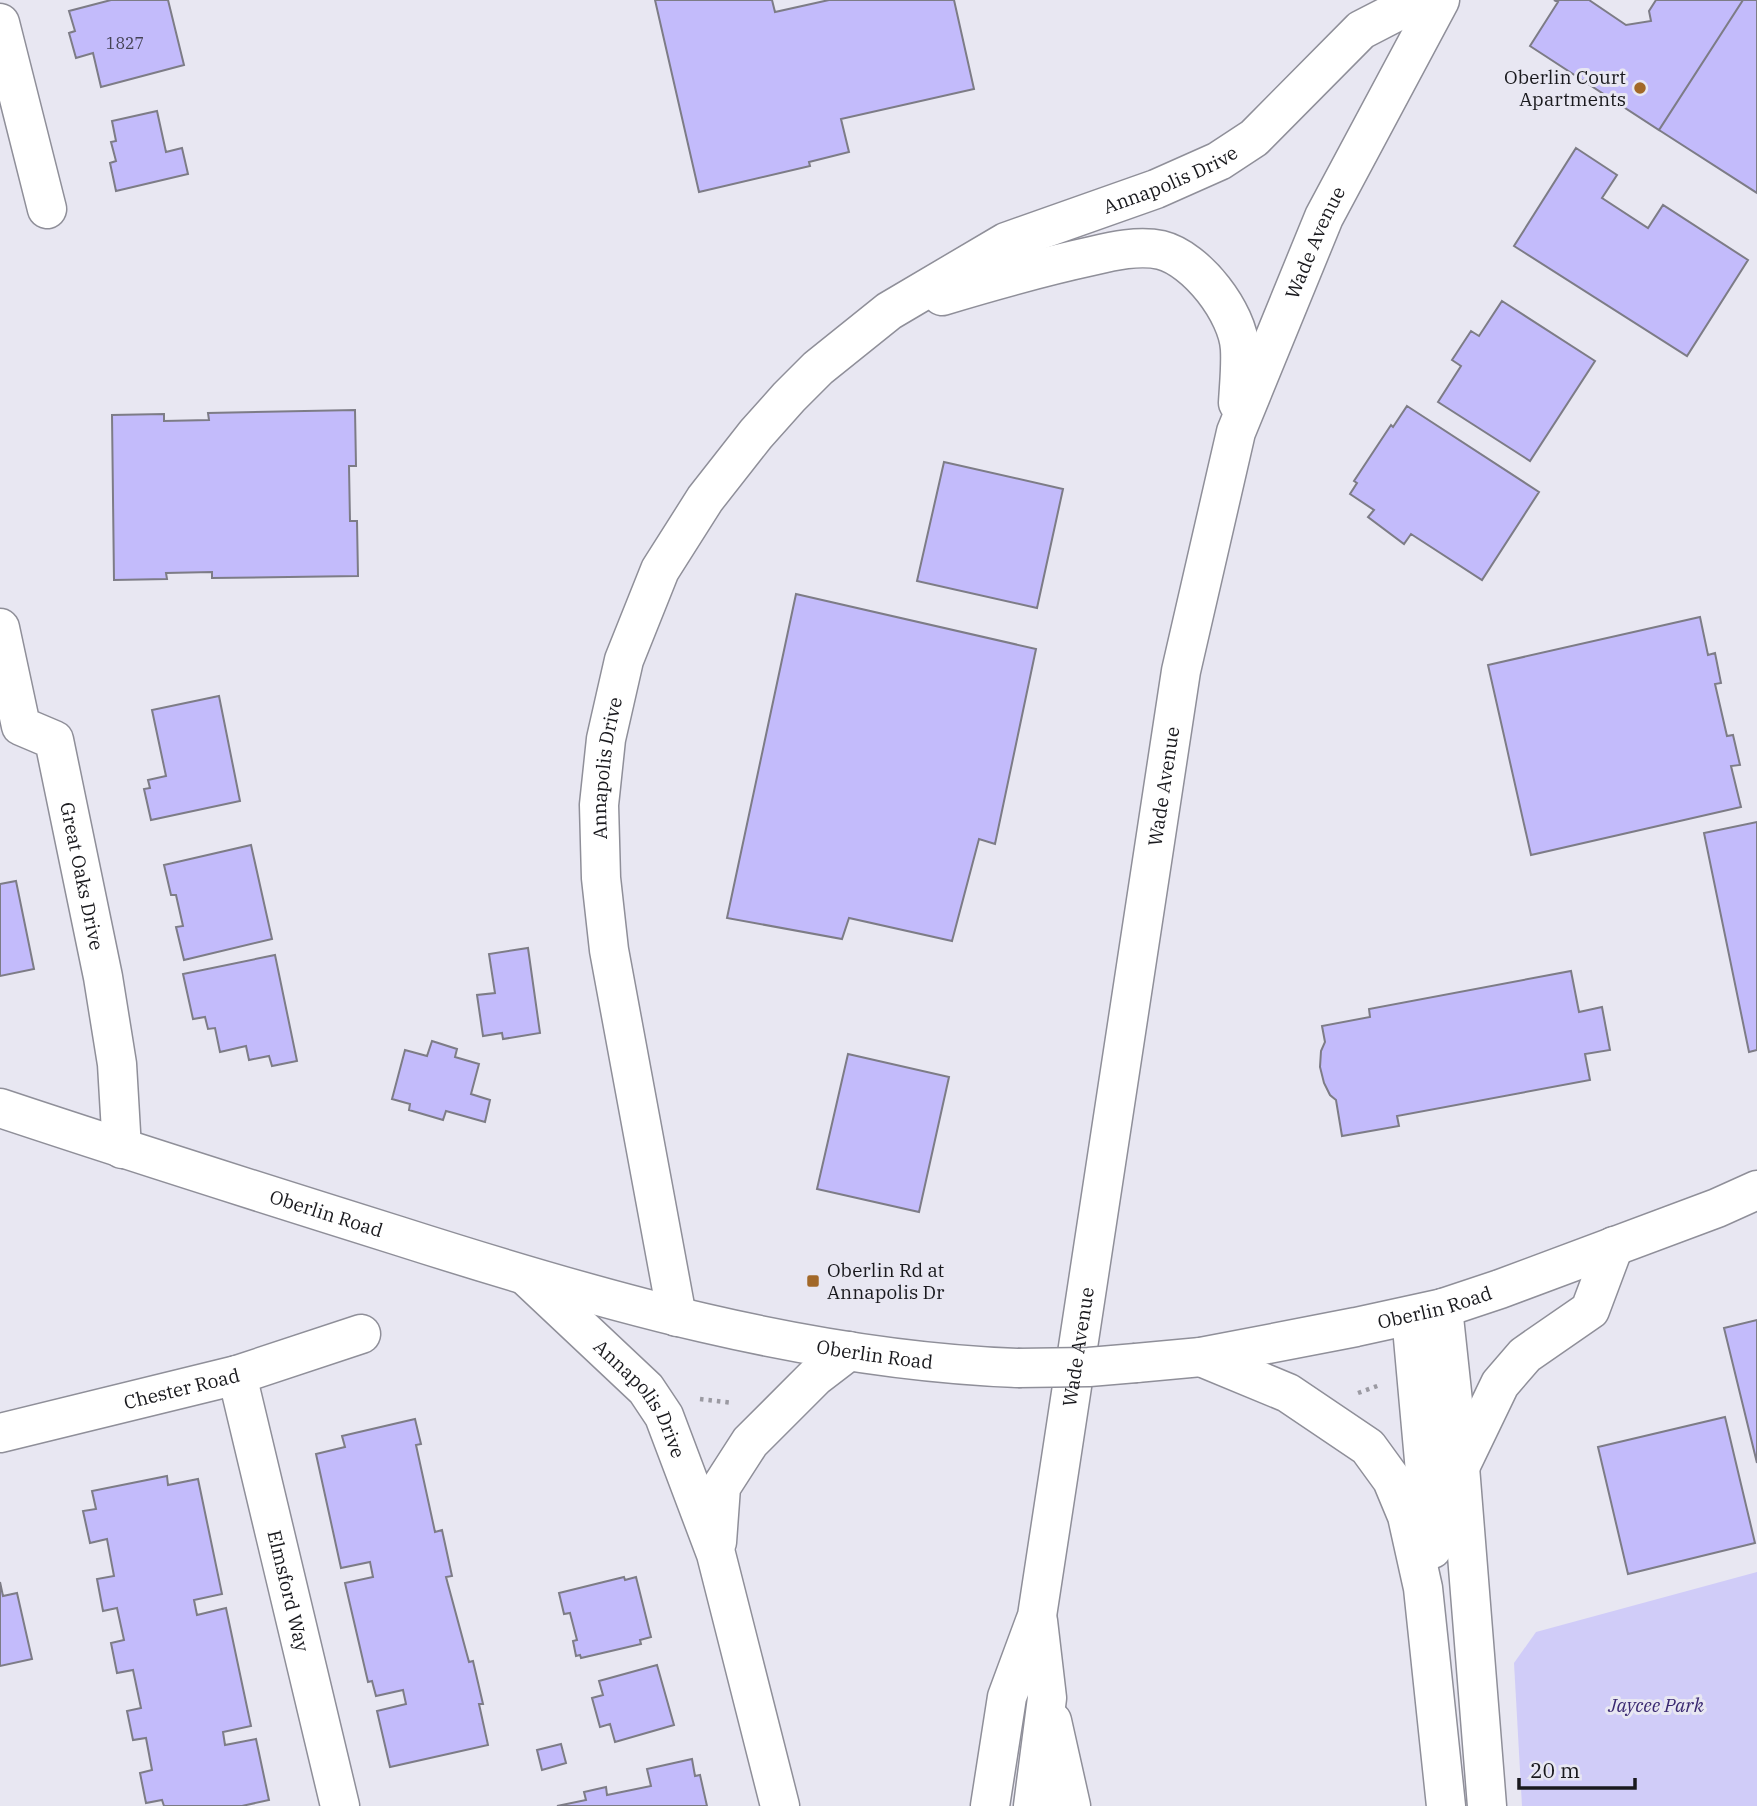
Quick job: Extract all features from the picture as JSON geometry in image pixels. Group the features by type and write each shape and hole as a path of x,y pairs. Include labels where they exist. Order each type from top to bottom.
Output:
{"main road":[{"name":"Annapolis Drive","path":"677,1317 609,950 601,878 599,805 606,739 624,660 660,570 705,499 756,434 818,368 889,311 1006,242 1156,189 1219,161 1254,138 1361,30 1419,0"},
{"name":"Wade Avenue","path":"990,1806 1007,1697 1037,1616 1181,671 1236,432 1324,217 1440,0"},
{"path":"0,23 47,209"},
{"name":"Annapolis Drive","path":"889,311 1042,267 1114,251 1145,248 1161,250 1179,257 1195,268 1219,296 1231,321 1240,347 1236,432"},
{"name":"Great Oaks Drive","path":"0,628 21,726 54,740 103,977 117,1064 122,1149"},
{"name":"Oberlin Road","path":"0,1108 122,1149 523,1273 677,1317 948,1366 1089,1367 1201,1357 1427,1312 1500,1289 1717,1208 1757,1189"},
{"path":"1460,1467 1500,1384 1525,1355 1590,1310 1614,1246"},
{"name":"Annapolis Drive","path":"523,1273 646,1389 664,1416 716,1554 780,1806"},
{"path":"1427,1312 1460,1467 1487,1806"},
{"path":"1423,1588 1433,1544 1427,1312"},
{"name":"Chester Road","path":"0,1433 237,1375 361,1334"},
{"name":"Annapolis Drive","path":"716,1554 721,1487 750,1442 816,1377 849,1350"},
{"path":"1201,1357 1288,1393 1368,1447 1392,1480 1407,1516 1423,1588 1446,1806"},
{"name":"Elmsford Way","path":"237,1375 340,1806"},
{"name":"Wade Avenue","path":"1033,1806 1047,1698 1037,1616"},
{"path":"963,1806 1007,1697"},
{"path":"1047,1698 1071,1806"}],"path":[{"path":"1348,1397 1391,1381"},
{"path":"699,1399 741,1404"}],"green space":[{"name":"Jaycee Park","path":"1757,1572 1757,1806 1522,1806 1514,1663 1536,1632"}],"building":[{"path":"111,0 168,0 184,65 101,87 93,53 76,58 69,33 75,31 69,11"},
{"path":"655,0 772,0 775,12 829,0 954,0 974,89 841,119 849,152 809,162 810,166 699,192"},
{"name":"Oberlin Court Apartments","path":"1554,0 1589,0 1626,25 1651,21 1649,11 1656,0 1743,0 1659,130 1530,46 1558,2"},
{"path":"1743,0 1757,0 1757,193 1659,130"},
{"path":"157,111 166,152 182,148 188,174 116,191 110,163 116,161 111,142 116,141 112,121"},
{"path":"1576,148 1617,175 1602,198 1648,228 1663,205 1748,260 1687,356 1514,246"},
{"path":"1502,301 1595,361 1530,461 1438,402 1461,366 1452,360 1471,331 1479,336"},
{"path":"1407,406 1539,492 1482,580 1411,534 1404,544 1368,517 1374,510 1350,494 1357,483 1354,481 1391,425 1393,427"},
{"path":"355,410 356,466 349,466 350,521 357,521 358,576 212,578 212,572 166,573 167,579 114,580 112,415 164,414 164,421 209,420 208,413"},
{"path":"944,462 1063,489 1037,608 917,581"},
{"path":"796,594 1036,649 995,844 979,839 952,941 849,918 842,939 727,918"},
{"path":"1700,617 1708,655 1715,653 1721,683 1715,684 1727,736 1733,735 1740,765 1731,766 1741,807 1531,855 1488,665"},
{"path":"219,696 240,801 151,820 144,789 150,788 148,780 166,776 152,710"},
{"path":"1757,822 1757,1050 1749,1052 1704,833"},
{"path":"251,845 272,939 184,960 176,927 183,926 176,895 171,895 164,865"},
{"path":"16,881 34,969 0,976 0,884"},
{"path":"528,948 540,1033 503,1039 502,1033 483,1036 477,995 495,993 489,954"},
{"path":"275,955 297,1061 272,1066 269,1056 249,1060 246,1046 220,1052 215,1028 208,1029 205,1017 193,1019 183,974"},
{"path":"1571,971 1579,1012 1602,1007 1610,1050 1585,1054 1590,1080 1397,1116 1399,1126 1342,1136 1336,1100 1324,1083 1320,1067 1321,1051 1325,1042 1322,1026 1370,1017 1369,1009"},
{"path":"432,1041 457,1049 455,1057 479,1064 471,1094 490,1100 485,1122 446,1111 443,1120 409,1110 410,1104 392,1099 405,1050 427,1056"},
{"path":"848,1054 949,1077 919,1212 817,1189"},
{"path":"1757,1320 1757,1463 1724,1328"},
{"path":"1725,1417 1755,1543 1628,1574 1598,1447"},
{"path":"415,1419 421,1444 416,1445 435,1532 442,1530 452,1576 446,1577 469,1662 473,1661 483,1704 479,1704 488,1745 390,1767 377,1711 406,1704 403,1690 376,1696 372,1681 368,1682 345,1583 373,1577 370,1562 341,1568 316,1454 345,1447 342,1436"},
{"path":"167,1476 168,1485 198,1479 222,1594 194,1600 197,1615 226,1608 251,1726 223,1732 225,1745 256,1739 269,1800 242,1806 164,1806 162,1800 146,1803 140,1773 152,1770 146,1738 133,1740 127,1711 141,1708 133,1670 117,1673 111,1643 124,1640 117,1608 103,1611 97,1579 114,1576 107,1539 90,1543 83,1511 96,1509 92,1491"},
{"path":"624,1577 625,1580 636,1577 651,1637 640,1640 641,1644 581,1658 580,1655 576,1656 573,1641 577,1640 570,1613 564,1614 559,1593"},
{"path":"0,1582 3,1596 17,1593 32,1659 0,1666"},
{"path":"657,1665 674,1725 615,1742 610,1724 600,1727 592,1698 603,1695 599,1681"},
{"path":"561,1744 566,1763 542,1770 537,1750"},
{"path":"692,1759 695,1776 700,1775 707,1806 557,1806 586,1800 584,1792 606,1787 607,1795 651,1786 647,1769"}],"place":[{"name":"Oberlin Court Apartments","path":"1640,88"},
{"name":"Oberlin Rd at Annapolis Dr","path":"813,1281"}]}
